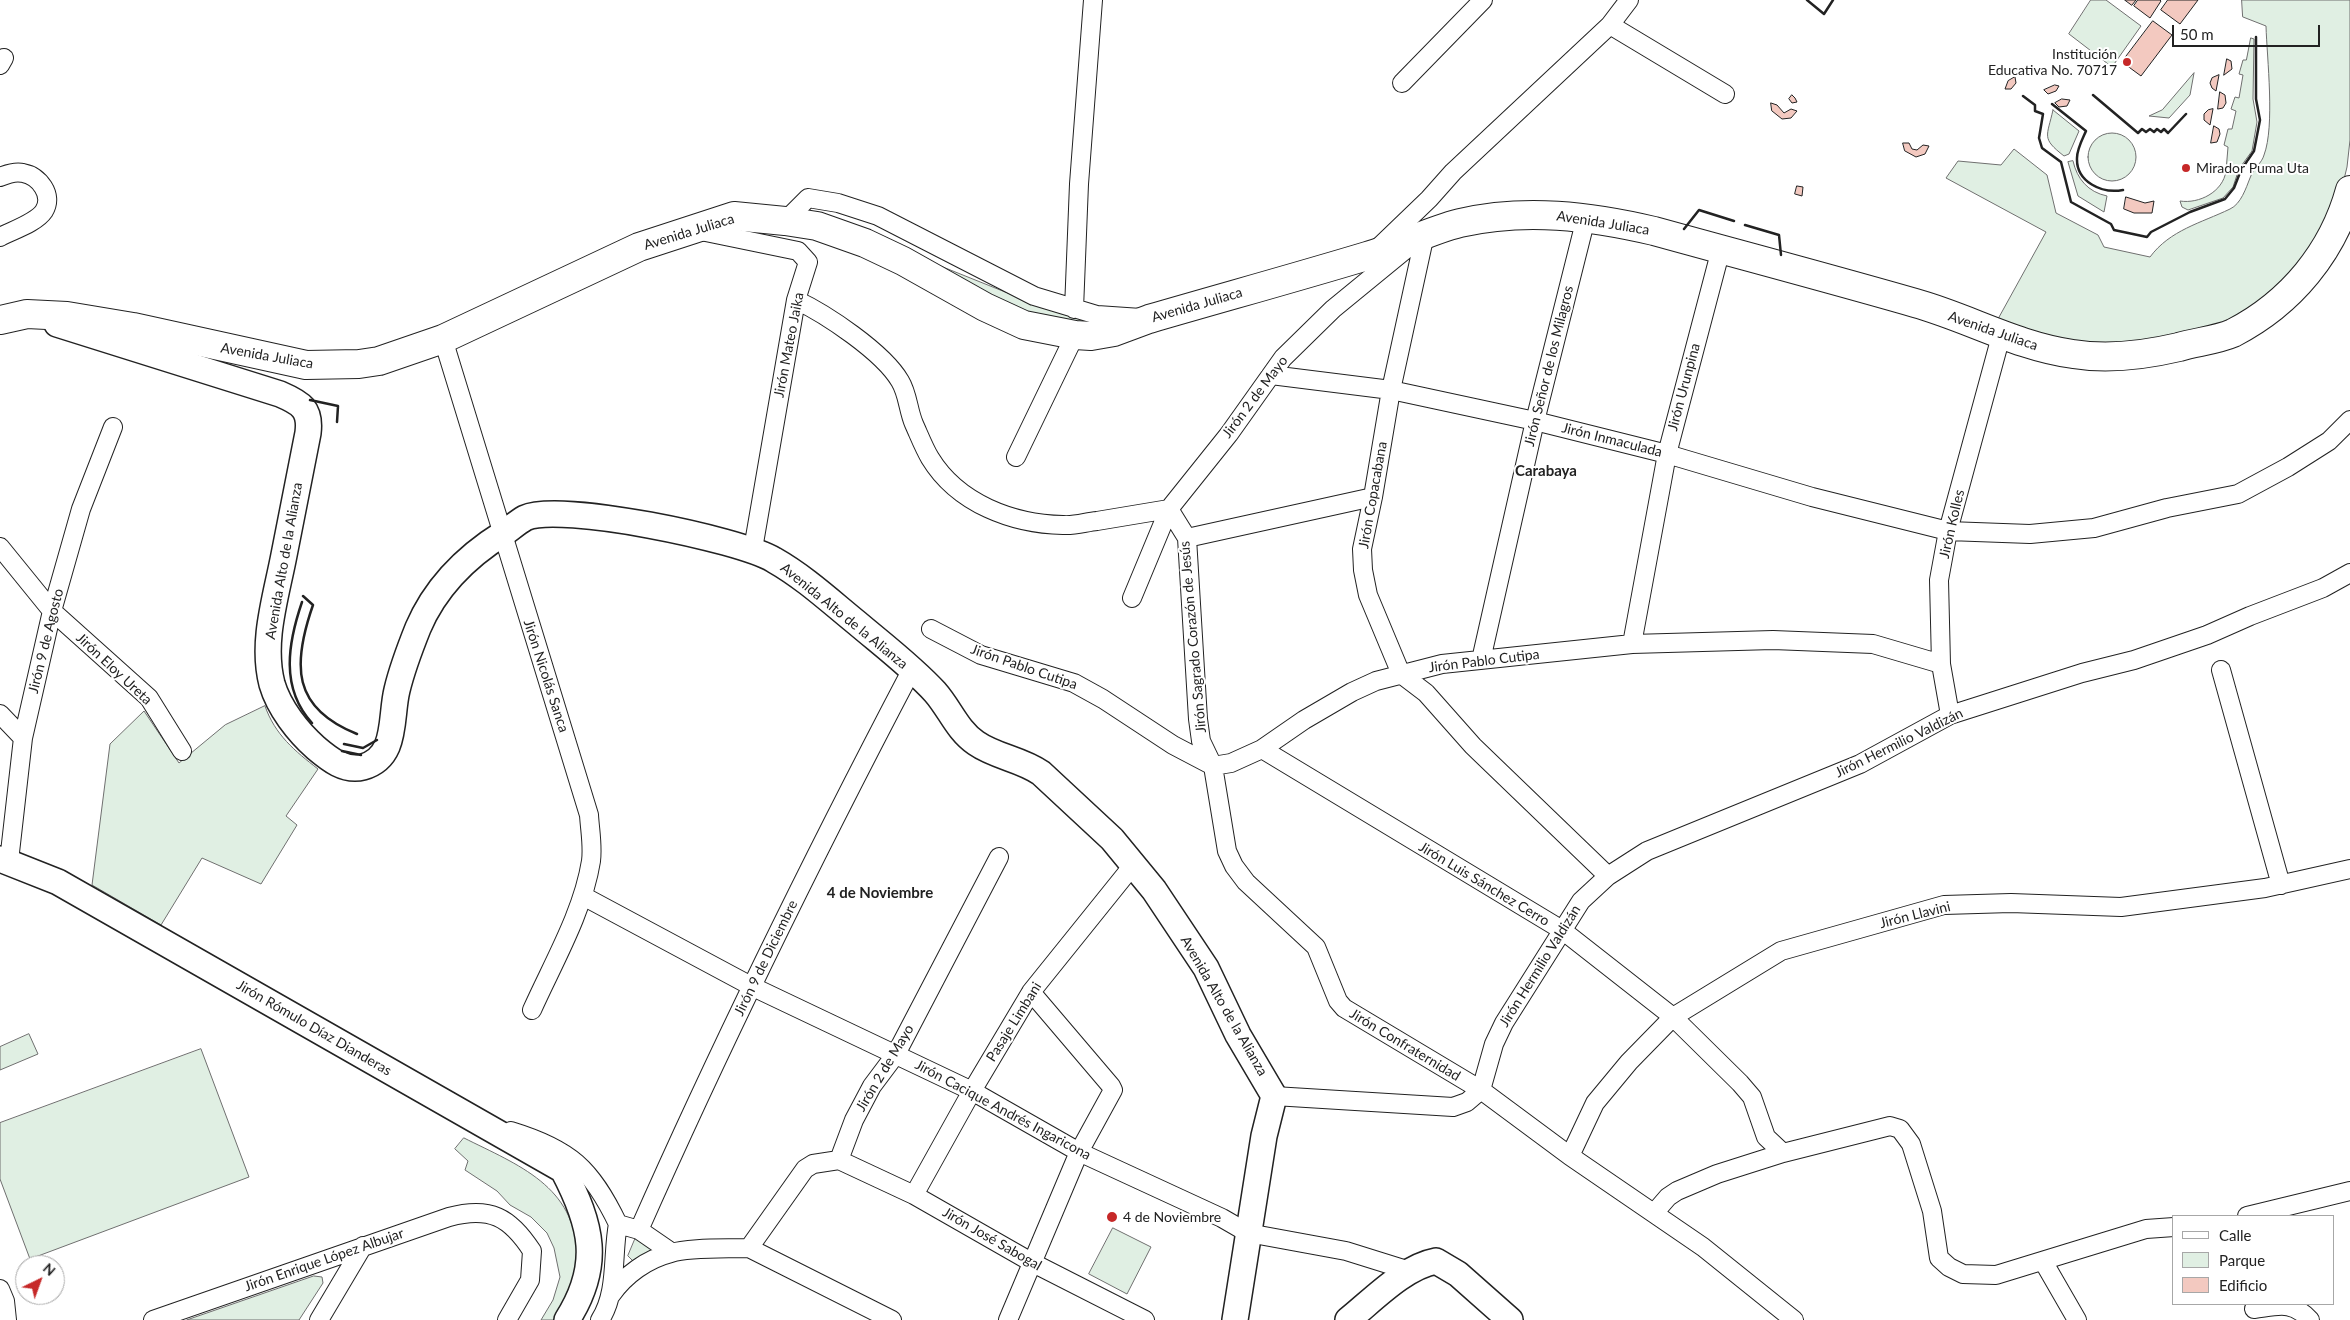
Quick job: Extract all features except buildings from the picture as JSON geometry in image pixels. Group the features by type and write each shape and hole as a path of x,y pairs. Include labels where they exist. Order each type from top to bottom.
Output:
{"highway":[{"name":"Avenida Juliaca","path":"0,320 26,314 67,316 99,321 306,365 337,366 379,361 443,339 639,247 734,216 817,226 865,243 903,261 985,308 1024,325 1075,335 1091,336 1114,332 1149,319 1370,255 1460,223 1548,214 1627,225 1721,249 1925,306 2001,336 2058,351 2101,357 2156,353 2232,333 2288,295 2312,268 2338,225 2350,190"}],"street":[{"path":"1074,309 1079,184 1093,0"},
{"path":"1402,83 1483,0"},
{"path":"1370,255 1429,199 1452,172 1610,25 1629,0"},
{"path":"1610,25 1725,94"},
{"path":"0,177 12,172 22,172 33,176 41,183 47,193 47,204 43,212 35,219 0,237"},
{"path":"784,221 808,198 857,208 878,216 1034,296 1097,315 1149,319"},
{"name":"Jirón Señor de los Milagros","path":"1481,660 1535,422 1586,218"},
{"name":"Jirón Mateo Jaika","path":"693,229 798,251 808,262 796,300 753,549"},
{"name":"Jirón 2 de Mayo","path":"1132,598 1168,509 1229,434 1283,358 1333,309 1426,234"},
{"name":"Jirón Copacabana","path":"1401,674 1368,595 1363,570 1362,549 1373,497 1390,390 1426,234"},
{"name":"Jirón Urunpina","path":"1632,644 1667,454 1721,249"},
{"path":"796,300 816,309 856,337 893,371 901,381 912,419 931,459 944,477 967,496 990,510 1011,519 1066,526 1168,509"},
{"name":"Avenida Alto de la Alianza","path":"26,314 280,394 294,400 305,409 310,421 271,619 268,659 273,687 295,726 308,741 337,763 347,768 357,769 377,762 385,753 390,740 396,690 425,611 443,585 489,541 528,517 567,515 674,530 753,549 774,560 805,582 912,671 935,692 954,720 974,742 989,750 1031,765 1099,826 1134,864 1206,968 1238,1035 1274,1096"},
{"path":"1016,457 1075,335"},
{"name":"Jirón Kolles","path":"1950,715 1941,664 1940,580 1948,530 2001,336"},
{"name":"Jirón Nicolás Sanca","path":"443,339 588,815 591,860 583,896 532,1010"},
{"name":"Jirón Inmaculada","path":"1271,375 1390,390 1535,422 1667,454 1812,496 1948,530 2030,534 2094,528 2167,508 2238,494 2288,467 2329,441 2350,420"},
{"name":"Jirón 9 de Agosto","path":"5,860 23,738 52,611 81,509 113,427"},
{"path":"1186,538 1373,497"},
{"name":"Jirón Sagrado Corazón de Jesús","path":"1168,509 1186,538 1198,719 1201,741 1213,766"},
{"name":"Jirón Eloy Ureta","path":"0,547 52,611 149,698 182,751"},
{"name":"Jirón Hermilio Valdizán","path":"1481,1090 1494,1044 1504,1023 1581,901 1608,876 1647,851 1860,764 1950,715 2082,673 2134,660 2198,638 2323,588 2350,573"},
{"name":"Jirón Pablo Cutipa","path":"931,629 982,655 1074,683 1103,699 1173,745 1213,766 1230,763 1262,749 1304,720 1352,692 1376,681 1442,664 1632,644 1773,640 1873,644 1941,664"},
{"path":"2221,670 2281,885"},
{"name":"Jirón 9 de Diciembre","path":"639,1230 701,1091 751,986 912,671"},
{"path":"1401,674 1426,693 1473,746 1608,876"},
{"path":"0,714 23,738"},
{"name":"Jirón Luis Sánchez Cerro","path":"1262,749 1562,930 1673,1017 1746,1090 1759,1114 1766,1137 1783,1153"},
{"name":"Jirón Confraternidad","path":"1213,766 1227,851 1234,866 1246,882 1316,948 1338,1001 1344,1008 1481,1090 1570,1156 1655,1212 1760,1291 1794,1320"},
{"name":"Jirón 2 de Mayo","path":"839,1160 854,1120 872,1086 896,1054 999,857"},
{"name":"Jirón Rómulo Díaz Dianderas","path":"5,860 58,882 563,1170 582,1209 589,1236 589,1273 580,1300 567,1320"},
{"name":"Pasaje Limbani","path":"914,1195 972,1091 1031,992 1134,864"},
{"name":"Jirón Llavini","path":"1570,1156 1595,1104 1629,1062 1673,1017 1781,951 1944,905 2011,903 2121,907 2281,885 2350,869"},
{"name":"Jirón Cacique Andrés Ingaricona","path":"583,896 751,986 972,1091 1079,1152 1222,1218 1248,1233 1346,1251 1410,1271"},
{"path":"1008,1320 1079,1152 1111,1095 1111,1086 1031,992"},
{"path":"1236,1320 1264,1136 1274,1096 1453,1107 1467,1102 1481,1090"},
{"path":"477,1121 525,1136 571,1157 594,1181 618,1224 614,1244 611,1295 606,1311 600,1320"},
{"path":"1655,1212 1668,1197 1693,1183 1783,1153 1882,1126 1900,1129 1911,1144 1932,1210 1939,1258 1949,1267 1963,1274 1996,1275 2146,1230 2172,1227"},
{"path":"749,1248 806,1169 812,1164 839,1160"},
{"name":"Jirón José Sabogal","path":"839,1160 914,1195 1033,1263 1145,1320"},
{"path":"2251,1215 2350,1191"},
{"name":"Jirón Enrique López Albujar","path":"153,1320 363,1246 464,1213 498,1215 517,1231 532,1251 530,1280 507,1320"},
{"path":"618,1224 639,1230 672,1252"},
{"path":"318,1320 363,1246"},
{"path":"611,1295 620,1282 634,1270 672,1252 749,1248 892,1320"},
{"path":"1348,1320 1410,1271 1425,1263 1436,1261 1447,1266 1510,1320"},
{"path":"2043,1261 2077,1320"},
{"path":"0,1289 5,1301 7,1320"},
{"path":"2254,1309 2286,1305 2301,1310 2310,1320"}],"green space":[{"path":"2091,0 2106,0 2141,26 2112,67 2069,34"},
{"path":"2242,0 2350,0 2350,140 2347,167 2339,200 2319,236 2289,274 2252,307 2213,329 2108,351 1993,328 2046,232 1946,178 1958,161 2001,165 2014,149 2047,175 2056,213 2098,235 2104,247 2150,257 2176,234 2234,207 2243,195 2251,175 2264,155 2270,110 2266,26 2243,17"},
{"path":"2251,38 2254,39 2253,99 2257,122 2252,151 2239,169 2233,187 2223,198 2188,210 2182,207 2180,201 2195,201 2209,195 2215,191 2224,178 2228,147 2224,145 2228,129 2232,129 2236,111 2231,109 2235,97 2239,98 2243,75 2239,74 2243,60 2246,60"},
{"path":"2194,73 2190,95 2169,118 2149,116 2162,110"},
{"path":"2053,110 2079,131 2069,154 2064,156 2049,141 2048,132"},
{"path":"2107,133 2117,133 2126,137 2132,143 2135,148 2135,166 2126,177 2117,181 2107,181 2098,177 2092,171 2088,162 2088,152 2092,143 2098,137"},
{"path":"2073,161 2077,173 2084,184 2094,191 2107,196 2104,212 2078,196 2068,162"},
{"path":"913,255 1050,310 1099,322 1048,328"},
{"path":"265,706 274,726 280,734 294,749 318,769 286,816 297,825 261,884 202,858 161,925 92,885 110,744 144,711 179,763 225,725"},
{"path":"29,1034 38,1054 0,1070 0,1047"},
{"path":"201,1049 249,1177 41,1255 28,1255 0,1179 0,1123"},
{"path":"464,1138 504,1158 540,1181 555,1195 567,1212 574,1232 578,1279 558,1320 541,1320 553,1300 560,1277 554,1248 547,1233 531,1217 510,1205 497,1191 465,1170 468,1161 455,1149"},
{"path":"1113,1228 1151,1247 1127,1294 1089,1274"},
{"path":"636,1237 653,1247 652,1252 634,1262 628,1256"},
{"path":"314,1276 322,1277 323,1283 299,1320 187,1320"}],"wall":[{"path":"1807,0 1824,14 1833,0"},
{"path":"2023,96 2035,105 2035,111 2043,114 2039,138 2042,148 2061,162 2071,202 2111,224 2114,230 2147,237 2151,232 2190,212 2225,199 2234,188 2241,170 2254,151 2260,120 2256,99 2256,37"},
{"path":"2093,95 2138,133 2142,129 2146,132 2150,129 2154,132 2157,129 2161,132 2164,129 2168,133 2186,114"},
{"path":"2052,104 2086,131 2077,158 2081,174 2086,180 2099,188 2115,191 2123,190"},
{"path":"1684,229 1699,210 1734,221"},
{"path":"1745,225 1779,235 1781,255"},
{"path":"310,400 338,406 337,422"},
{"path":"303,596 313,605 306,627 301,665 303,682 309,698 320,711 336,723 357,734"},
{"path":"302,602 293,633 290,665 291,680 295,695 312,723"},
{"path":"344,744 363,748 377,740"},
{"path":"342,751 361,755"}],"place":[{"name":"Institución Educativa No. 70717","path":"2127,62"},
{"name":"Mirador Puma Uta","path":"2186,168"},
{"name":"4 de Noviembre","path":"1112,1217"}],"district":[{"name":"Carabaya","path":"1546,471"},
{"name":"4 de Noviembre","path":"880,893"}]}
